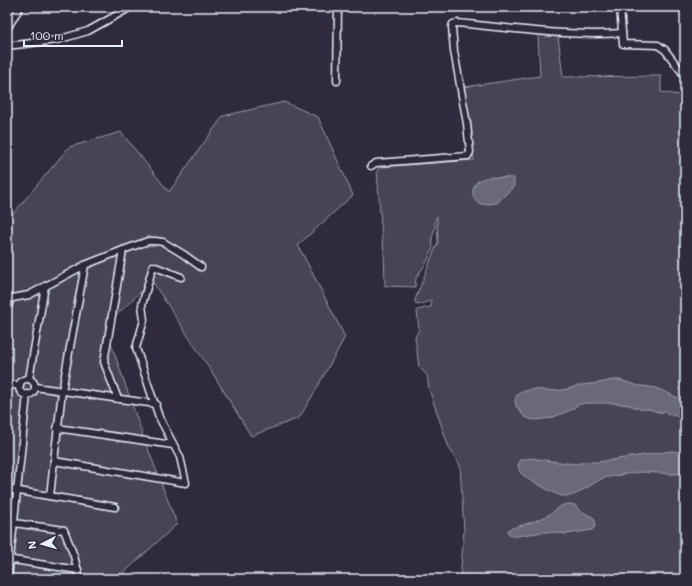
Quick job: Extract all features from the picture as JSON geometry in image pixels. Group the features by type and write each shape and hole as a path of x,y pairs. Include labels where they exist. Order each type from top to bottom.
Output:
{"street":[{"path":"7,29 20,7"},
{"path":"7,46 57,40 88,31 131,7"},
{"path":"337,80 338,7"},
{"path":"620,7 623,44 658,45 665,50 685,76"},
{"path":"371,166 376,163 468,156 470,152 467,124 454,51 453,24 472,24 571,34 622,33"},
{"path":"7,312 8,299 29,295 85,264 148,241 163,242 201,267"},
{"path":"118,399 104,362 123,250"},
{"path":"50,496 62,391 85,264"},
{"path":"54,461 186,483 180,457 159,417 156,404 136,348 144,320 142,305 153,266 181,277"},
{"path":"29,379 46,286"},
{"path":"29,379 34,382 35,387 31,393 27,394 24,394 20,386 22,381 29,379"},
{"path":"7,384 20,386"},
{"path":"35,387 156,404"},
{"path":"8,579 10,523 17,491 27,394"},
{"path":"57,428 173,445"},
{"path":"7,489 115,507"},
{"path":"10,523 64,530 74,556 80,579"},
{"path":"9,559 78,570"}],"shaded area":[{"path":"538,36 558,36 563,77 661,76 661,92 685,96 685,579 460,579 464,531 460,465 449,448 429,389 427,375 419,367 415,337 419,330 417,310 431,307 431,300 422,304 415,303 415,300 438,243 437,216 432,238 433,247 428,260 416,278 415,287 385,286 384,251 377,171 380,167 474,160 464,87 540,76"},
{"path":"284,102 318,117 353,195 298,245 345,337 313,395 299,418 251,436 215,377 152,281 105,326 143,436 177,524 117,579 7,579 7,221 69,147 121,132 169,192 223,116"}],"water":[{"path":"490,177 514,178 514,186 497,203 478,203 475,201 473,194 475,185 480,180"},
{"path":"620,380 639,386 656,388 685,401 685,418 668,414 665,411 662,413 648,409 640,409 629,405 614,403 585,403 577,405 573,409 551,418 536,420 525,417 516,406 516,397 518,394 525,391 535,389 548,391 563,390 581,385"},
{"path":"671,451 685,452 685,474 643,472 603,478 576,494 569,496 556,494 528,479 520,472 518,466 521,460 530,458 575,464"},
{"path":"569,504 575,505 579,510 594,518 595,524 592,530 566,534 543,532 517,536 512,536 508,533 508,530 540,519 561,506"}]}
